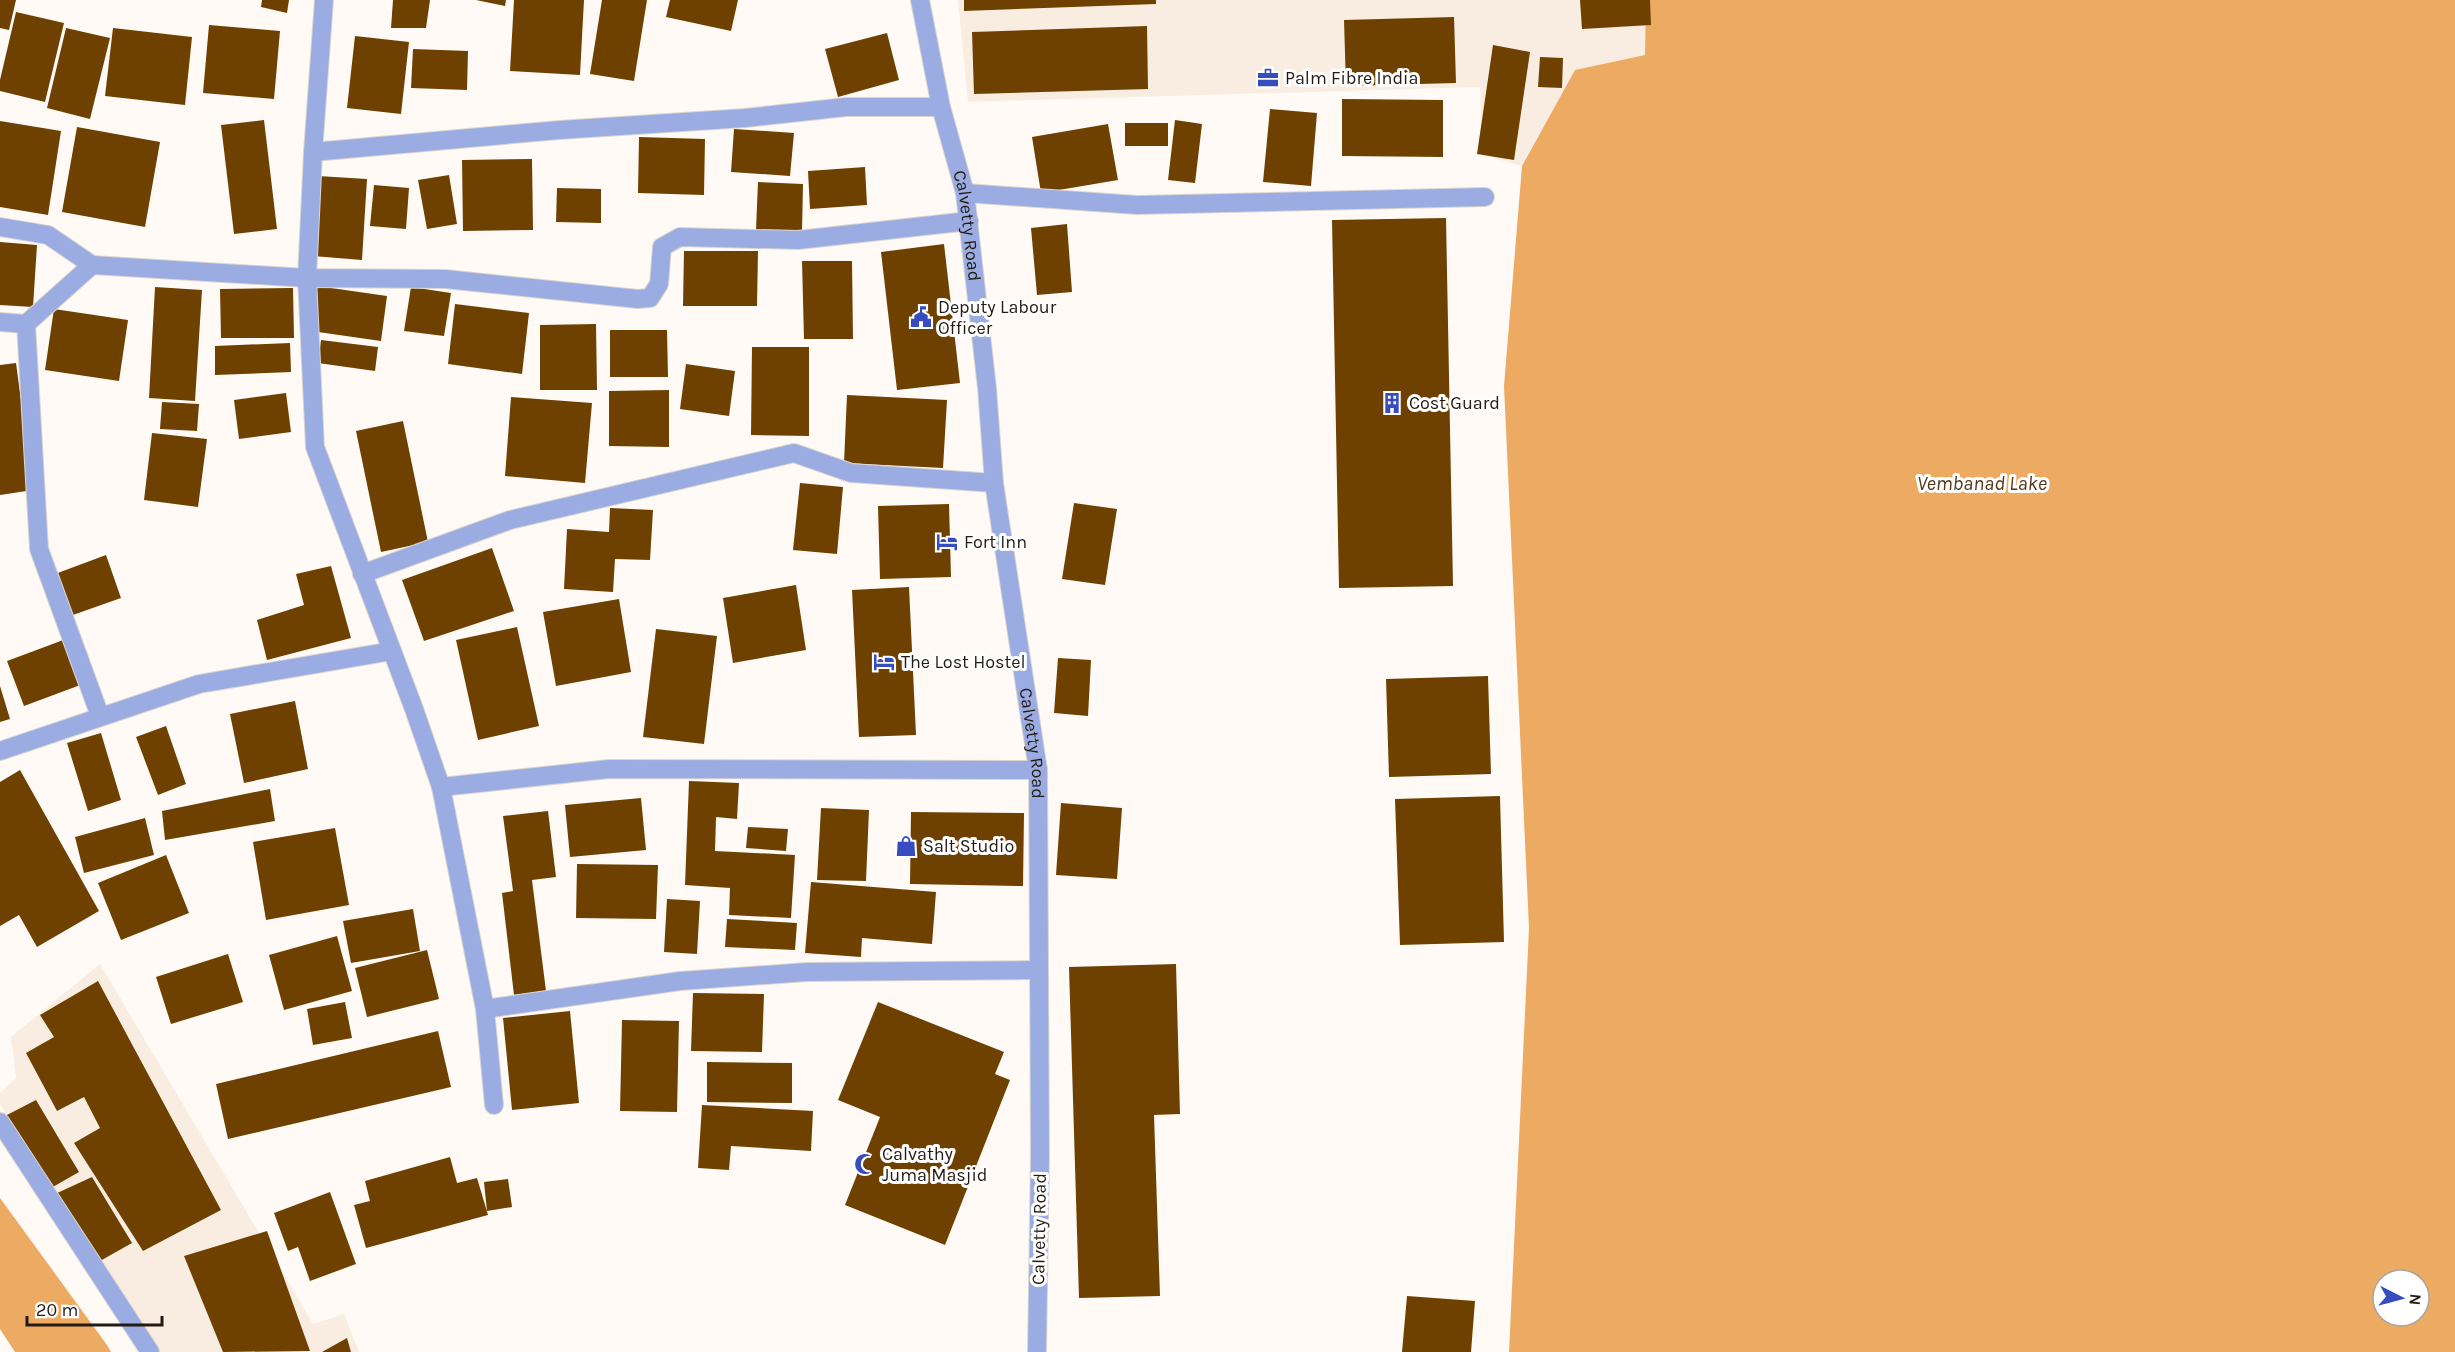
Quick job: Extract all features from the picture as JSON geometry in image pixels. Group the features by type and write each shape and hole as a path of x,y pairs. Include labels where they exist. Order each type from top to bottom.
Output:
{"street":[{"path":"324,0 307,278 315,447 441,787 484,1009 494,1105"},
{"name":"Calvetty Road","path":"920,0 941,107 965,193 987,388 994,483 1038,770 1040,1154 1037,1352"},
{"path":"313,152 559,130 745,118 846,107 941,107"},
{"path":"965,193 1137,205 1485,197"},
{"path":"0,227 48,236 92,265 307,278 445,279 638,299 651,298 659,284 662,247 680,237 798,240 969,221"},
{"path":"0,322 26,324 92,265"},
{"path":"26,324 39,549 100,716"},
{"path":"362,574 510,520 794,453 851,473 994,483"},
{"path":"0,751 199,684 392,651"},
{"path":"441,787 609,769 1038,770"},
{"path":"484,1009 680,981 807,972 1039,970"},
{"path":"0,1122 150,1352"}],"shaded area":[{"name":"Palm Fibre India","path":"958,0 1646,0 1645,55 1575,70 1522,166 1483,155 1480,87 968,102"},
{"path":"100,964 313,1324 344,1314 359,1352 155,1352 0,1104 0,1093 16,1078 11,1037"}],"water":[{"name":"Vembanad Lake","path":"1646,0 2455,0 2455,1352 1509,1352 1529,928 1504,386 1522,166 1575,70 1645,55"},
{"path":"0,1198 111,1352 15,1352 0,1329"}],"building":[{"path":"0,0 16,0 9,30 0,28"},
{"path":"262,0 289,0 287,13 261,7"},
{"path":"393,0 430,0 426,28 391,28"},
{"path":"476,0 506,0 505,6"},
{"path":"514,0 584,0 580,75 510,71"},
{"path":"602,0 647,0 634,81 590,74"},
{"path":"670,0 738,0 731,31 666,17"},
{"path":"964,0 1156,0 1156,4 964,11"},
{"path":"1580,0 1650,0 1651,25 1582,29"},
{"path":"16,12 64,23 45,102 0,91 0,80"},
{"path":"1454,17 1456,83 1346,86 1344,20"},
{"path":"209,25 280,31 274,99 203,93"},
{"path":"1147,26 1148,89 974,94 972,32"},
{"path":"66,28 110,38 90,119 47,108"},
{"path":"113,28 192,37 185,105 105,96"},
{"path":"887,33 899,80 838,97 825,49"},
{"path":"355,36 409,42 401,114 347,108"},
{"path":"1493,45 1530,52 1514,160 1477,154"},
{"path":"413,49 468,51 467,90 411,88"},
{"path":"1540,57 1563,58 1562,88 1538,87"},
{"path":"1342,99 1443,100 1443,157 1342,156"},
{"path":"1270,109 1317,113 1311,186 1263,182"},
{"path":"264,120 277,229 234,234 221,125"},
{"path":"1175,120 1202,124 1195,183 1168,180"},
{"path":"0,121 61,131 48,215 0,207"},
{"path":"1125,123 1168,123 1168,146 1125,146"},
{"path":"1108,124 1118,180 1041,193 1032,137"},
{"path":"77,127 160,142 145,227 62,212"},
{"path":"734,129 794,133 790,176 731,172"},
{"path":"639,137 705,139 704,195 638,193"},
{"path":"532,159 533,230 463,231 462,160"},
{"path":"865,167 867,205 810,209 808,171"},
{"path":"449,175 457,224 427,229 418,180"},
{"path":"318,176 367,179 362,260 313,256"},
{"path":"758,182 803,184 802,232 756,230"},
{"path":"374,185 409,188 406,229 370,226"},
{"path":"557,188 601,189 601,223 556,222"},
{"name":"Cost Guard","path":"1446,218 1453,586 1339,588 1332,220"},
{"path":"1067,224 1072,292 1037,295 1031,228"},
{"path":"0,242 37,245 33,307 0,305"},
{"name":"Deputy Labour Officer","path":"944,244 960,383 897,390 881,252"},
{"path":"684,251 758,251 757,306 683,306"},
{"path":"802,261 852,261 853,339 804,339"},
{"path":"317,286 387,296 381,341 311,331"},
{"path":"155,287 202,290 195,401 149,398"},
{"path":"411,287 451,293 444,336 404,331"},
{"path":"293,288 294,338 221,338 220,289"},
{"path":"455,304 529,313 522,374 448,364"},
{"path":"54,309 128,320 119,381 45,370"},
{"path":"596,324 597,390 540,390 540,325"},
{"path":"610,330 667,330 668,377 610,377"},
{"path":"321,340 378,347 375,371 318,363"},
{"path":"290,343 291,372 215,375 215,346"},
{"path":"752,347 809,347 809,436 751,435"},
{"path":"16,363 33,490 0,495 0,365"},
{"path":"686,364 735,371 729,416 680,409"},
{"path":"669,390 669,447 609,446 609,391"},
{"path":"286,393 291,432 239,439 234,400"},
{"path":"847,395 947,400 943,468 844,463"},
{"path":"511,397 592,403 585,483 505,476"},
{"path":"162,402 199,404 197,431 160,429"},
{"path":"403,421 428,542 381,552 356,431"},
{"path":"152,433 207,439 198,507 144,500"},
{"path":"800,483 843,487 837,554 793,550"},
{"path":"1074,503 1117,509 1105,585 1062,579"},
{"path":"949,504 951,577 880,579 878,506"},
{"path":"610,508 653,510 650,560 615,559 613,592 564,589 567,529 609,532"},
{"path":"492,548 514,611 424,641 402,580"},
{"path":"106,555 121,598 70,616 55,574"},
{"path":"331,566 351,638 267,660 257,620 304,605 296,574"},
{"path":"796,585 806,650 733,663 723,598"},
{"name":"The Lost Hostel","path":"909,587 916,735 859,737 852,590"},
{"path":"619,599 631,672 556,686 543,612"},
{"path":"517,627 539,726 478,740 456,640"},
{"path":"656,629 717,636 704,744 643,737"},
{"path":"66,639 83,684 24,706 7,661"},
{"path":"1058,658 1091,660 1088,716 1054,713"},
{"path":"1488,676 1491,774 1389,777 1386,679"},
{"path":"0,686 10,719 0,722"},
{"path":"295,701 308,769 244,783 230,714"},
{"path":"166,726 186,784 158,795 136,737"},
{"path":"101,733 121,800 88,811 67,743"},
{"path":"20,770 99,911 37,947 19,915 0,926 0,782"},
{"path":"689,781 739,783 737,819 716,817 715,851 795,855 791,918 729,915 730,888 685,885"},
{"path":"270,789 275,821 165,840 162,811"},
{"path":"1500,796 1504,942 1400,945 1395,799"},
{"path":"641,798 646,850 570,857 565,805"},
{"path":"1061,803 1122,808 1117,879 1056,875"},
{"path":"821,808 869,810 866,881 817,880"},
{"path":"548,811 556,877 532,880 546,991 514,995 502,893 513,891 503,816"},
{"path":"911,812 1024,813 1023,886 910,884"},
{"path":"145,818 154,855 84,873 75,837"},
{"path":"748,827 788,829 786,851 746,848"},
{"path":"335,828 349,905 266,920 253,842"},
{"path":"166,855 189,913 121,940 98,883"},
{"path":"577,864 658,865 656,919 576,918"},
{"path":"811,882 936,892 932,944 862,938 861,957 805,953"},
{"path":"667,899 700,901 697,954 664,952"},
{"path":"413,909 420,951 351,963 343,921"},
{"path":"727,919 797,923 795,950 725,947"},
{"path":"337,936 352,991 284,1010 269,955"},
{"path":"427,950 439,999 367,1017 355,968"},
{"path":"228,954 243,1002 171,1024 156,977"},
{"path":"1176,964 1180,1114 1154,1115 1160,1296 1079,1298 1069,967"},
{"path":"98,981 221,1210 143,1251 74,1143 100,1128 84,1097 57,1111 26,1053 54,1037 40,1015"},
{"path":"693,993 764,994 762,1052 691,1051"},
{"path":"345,1002 352,1038 313,1045 307,1009"},
{"path":"878,1002 1004,1052 995,1074 1010,1080 945,1245 845,1205 880,1117 838,1100"},
{"path":"570,1011 579,1103 512,1110 503,1018"},
{"path":"622,1020 679,1021 677,1112 620,1111"},
{"path":"438,1031 451,1087 228,1139 216,1084"},
{"path":"707,1062 792,1063 792,1103 707,1102"},
{"path":"36,1100 79,1172 51,1188 5,1116"},
{"path":"702,1105 813,1111 811,1151 731,1146 729,1170 698,1168"},
{"path":"450,1157 457,1183 477,1178 488,1215 366,1248 354,1205 370,1201 365,1181"},
{"path":"92,1177 132,1243 100,1261 55,1194"},
{"path":"508,1179 512,1207 487,1211 484,1182"},
{"path":"330,1192 356,1264 310,1281 298,1247 288,1251 274,1213"},
{"path":"267,1231 310,1351 223,1352 184,1256"},
{"path":"1407,1296 1475,1301 1471,1352 1402,1352"},
{"path":"347,1338 351,1352 322,1352"}],"place":[{"name":"Palm Fibre India","path":"1268,78"},
{"name":"Deputy Labour Officer","path":"921,317"},
{"name":"Cost Guard","path":"1392,403"},
{"name":"Fort Inn","path":"947,542"},
{"name":"The Lost Hostel","path":"884,662"},
{"name":"Salt Studio","path":"906,846"},
{"name":"Calvathy Juma Masjid","path":"865,1164"}]}
